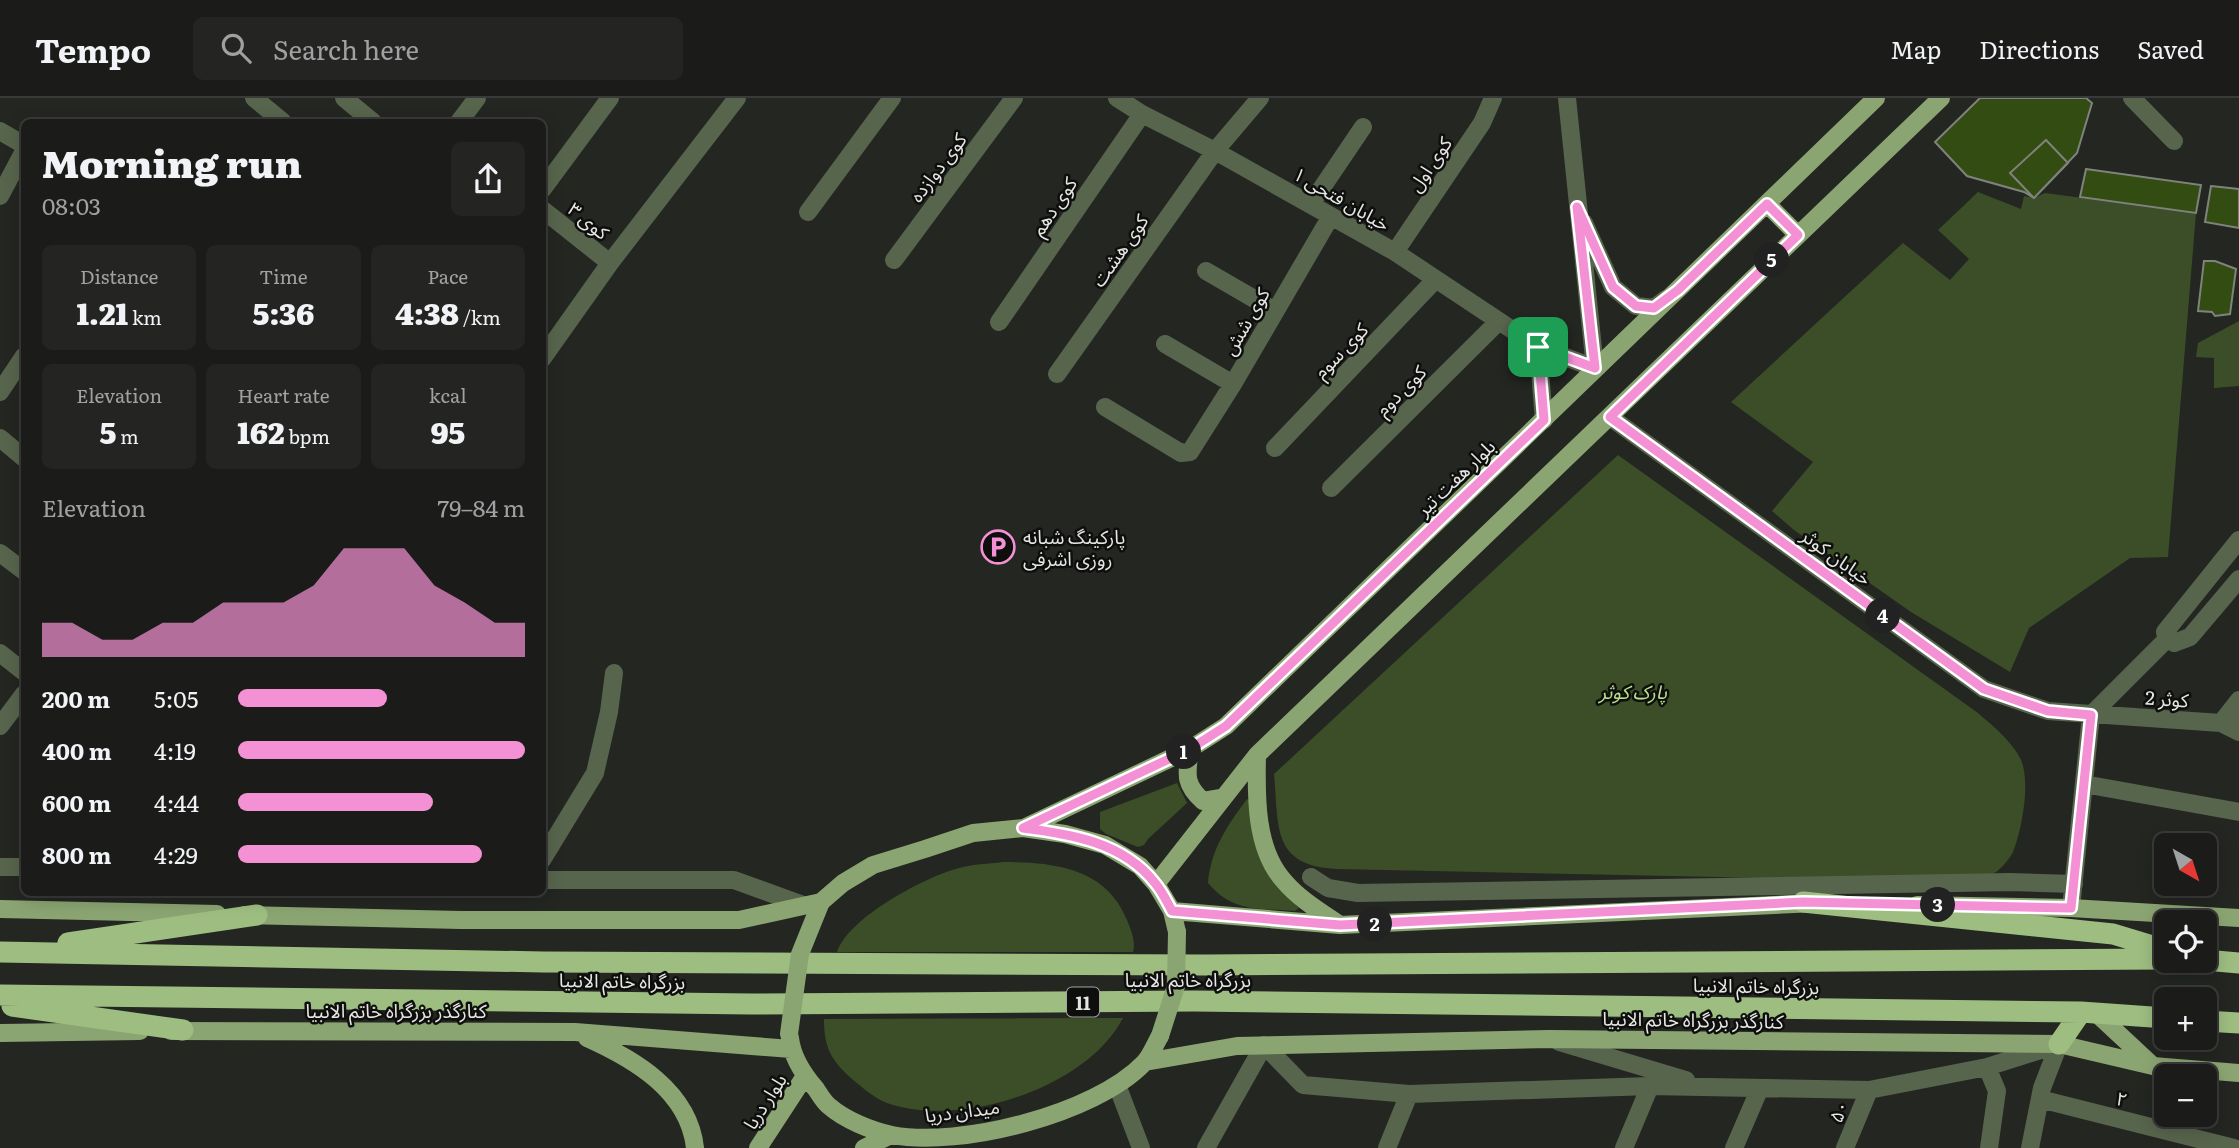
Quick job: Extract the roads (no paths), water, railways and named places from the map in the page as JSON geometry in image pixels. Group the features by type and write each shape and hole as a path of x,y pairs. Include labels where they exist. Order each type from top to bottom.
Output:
{"highway":[{"path":"1803,902 2113,934 2154,946"},
{"path":"5,952 257,915"},
{"name":"بزرگراه خاتم الانبیا","path":"5,952 543,962 1206,965 2154,959"},
{"path":"2217,961 2239,963"},
{"name":"بزرگراه خاتم الانبیا","path":"0,995 751,1004 1194,1001 2088,1013 2154,1017"},
{"path":"0,1004 183,1030"},
{"path":"2059,1044 2088,1013"},
{"path":"2217,1022 2239,1023"}],"main road":[{"name":"بلوار هفت تیر","path":"1023,828 1190,749 1226,726 1876,98"},
{"path":"1156,884 1256,755 1941,98"},
{"path":"1767,204 1798,235"},
{"path":"1190,749 1186,776 1192,791 1203,801 1221,798"},
{"path":"1256,755 1256,796 1269,856 1282,880 1340,925"},
{"path":"0,909 461,920 739,920 812,903 873,865 973,834 1023,828 1065,834 1105,845 1140,866 1156,884 1172,911 1340,925 1803,902 2071,908 2239,918"},
{"path":"790,1041 800,954 812,903"},
{"name":"میدان دریا","path":"790,1041 805,1076 829,1107 890,1141 937,1139 997,1129 1061,1112 1117,1085 1145,1062 1160,1036 1177,986 1177,932 1172,911"},
{"path":"2088,1013 2153,1066"},
{"name":"کنارگذر بزرگراه خاتم الانبیا","path":"0,1033 183,1030 575,1032 790,1041"},
{"path":"575,1032 620,1052 669,1089 689,1123 695,1148"},
{"name":"کنارگذر بزرگراه خاتم الانبیا","path":"1145,1062 1237,1046 1549,1038 2059,1044 2153,1066 2239,1073"},
{"name":"بلوار دریا","path":"758,1148 805,1076"},
{"path":"864,1148 890,1141"}],"street":[{"path":"254,98 279,119"},
{"path":"344,98 369,119"},
{"path":"461,119 477,98"},
{"path":"546,185 610,98"},
{"path":"546,353 610,263 737,98"},
{"path":"808,212 892,98"},
{"name":"کوی دوازده","path":"894,260 1014,98"},
{"name":"خیابان فتحی ۱","path":"1117,98 1395,252 1538,347 1595,368"},
{"name":"کوی هشت","path":"1057,374 1215,151 1260,98"},
{"name":"کوی اول","path":"1395,252 1482,123 1493,98"},
{"path":"1566,98 1595,368"},
{"path":"2132,98 2174,141"},
{"name":"کوی دهم","path":"999,321 1142,114"},
{"path":"1311,204 1363,127"},
{"path":"0,131 21,143"},
{"path":"11,189 21,160"},
{"path":"1577,207 1613,287 1636,306 1654,308 1678,290"},
{"name":"کوی ۳","path":"546,212 610,263"},
{"name":"کوی شش","path":"1105,407 1186,454 1233,384 1331,216"},
{"path":"1206,271 1275,311"},
{"name":"کوی سوم","path":"1275,448 1435,280"},
{"name":"کوی دوم","path":"1331,488 1498,322"},
{"path":"1165,344 1233,384"},
{"path":"1538,347 1544,420"},
{"path":"0,392 21,360"},
{"name":"خیابان کوثر","path":"1610,417 1984,689 2048,711 2091,715"},
{"path":"0,438 21,456"},
{"path":"2239,540 2177,614 2165,632 2167,639 2174,643 2190,637 2239,579"},
{"path":"0,553 21,569"},
{"path":"2071,908 2091,715 2167,639"},
{"path":"0,653 21,670"},
{"path":"546,853 595,773 609,712 614,673"},
{"path":"0,726 21,698"},
{"path":"2239,700 2230,721 2239,732"},
{"name":"کوثر 2","path":"2091,715 2230,721"},
{"path":"2084,784 2239,812"},
{"path":"0,867 21,867"},
{"path":"1311,877 1328,888 1358,893 2011,882 2074,884"},
{"path":"546,880 734,880 812,903"},
{"path":"1549,1038 1707,1087"},
{"path":"1206,1148 1264,1045 1303,1085 1409,1094 1650,1086 1869,1090 1987,1067 2059,1044"},
{"path":"2030,1148 2040,1099 2059,1044"},
{"path":"1987,1067 1997,1091 1989,1148"},
{"path":"1117,1085 1141,1148"},
{"path":"1624,1148 1650,1086"},
{"path":"1734,1148 1760,1088"},
{"name":"۵۰","path":"1845,1148 1869,1090"},
{"path":"1387,1148 1409,1094"},
{"name":"۲","path":"2040,1099 2234,1148"}],"place":[{"name":"پارکینگ شبانه روزی اشرفی","path":"998,547"}],"park label":[{"name":"پارک کوثر","path":"1633,691"}]}
